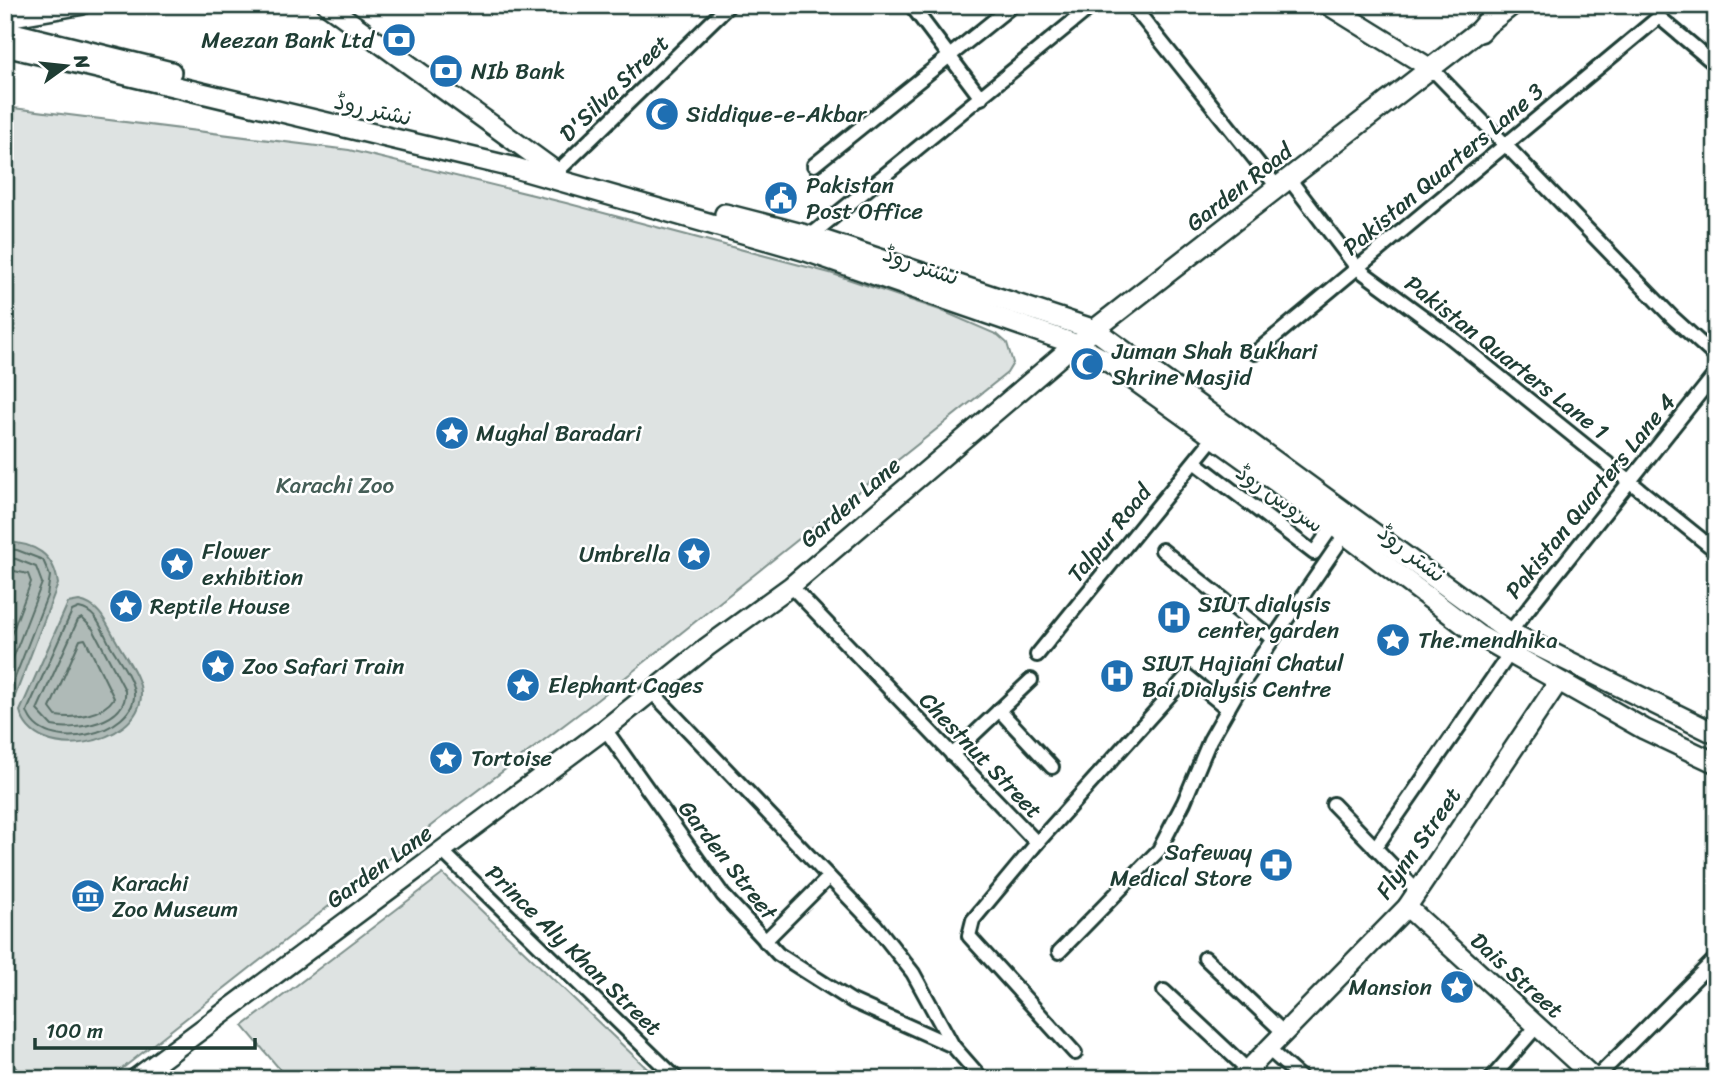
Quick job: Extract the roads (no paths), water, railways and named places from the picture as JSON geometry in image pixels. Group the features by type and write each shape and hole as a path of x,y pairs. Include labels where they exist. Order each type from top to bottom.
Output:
{"highway":[{"path":"1480,31 1502,5"}],"main road":[{"path":"5,18 81,5"},
{"path":"327,5 349,10 557,172"},
{"path":"1328,5 1433,70"},
{"name":"Garden Road","path":"1075,344 1433,70 1512,5"},
{"name":"نشتر روڈ","path":"5,31 557,172 1095,330 1506,644 1559,681 1644,729 1714,759"},
{"name":"نشتر روڈ","path":"5,46 512,167 808,244 1075,344 1112,364 1214,437 1478,635 1506,644 1716,734"},
{"name":"Garden Lane","path":"135,1079 605,729 791,586 1075,344"},
{"name":"Flynn Street","path":"1243,1074 1407,907 1559,681"},
{"name":"Dais Street","path":"1407,907 1595,1079"}],"street":[{"name":"D'Silva Street","path":"557,172 729,5"},
{"path":"911,5 981,98"},
{"path":"814,165 1013,5"},
{"path":"808,244 1093,5"},
{"name":"Pakistan Quarters Lane 1","path":"1132,5 1357,268 1448,335 1716,551"},
{"name":"Pakistan Quarters Lane 3","path":"1255,353 1659,17 1716,65"},
{"path":"1433,70 1716,357"},
{"name":"Pakistan Quarters Lane 4","path":"1375,848 1506,644 1716,373"},
{"name":"Talpur Road","path":"1037,655 1214,437"},
{"name":"سروس روڈ","path":"1195,462 1314,553 1340,529"},
{"path":"1059,952 1159,850 1228,709 1340,529"},
{"path":"1162,551 1273,639"},
{"name":"Chestnut Street","path":"791,586 1037,844 1187,676 1228,709"},
{"path":"952,755 1031,680"},
{"path":"651,691 876,926 914,973 953,1046"},
{"path":"999,710 1052,767"},
{"name":"Garden Street","path":"605,729 723,895 778,954 852,1002 953,1046 982,1079"},
{"path":"1333,804 1417,891"},
{"path":"1037,844 973,920 969,936 1074,1053"},
{"name":"Prince Aly Khan Street","path":"442,851 677,1079"},
{"path":"765,941 829,877"},
{"path":"1205,958 1283,1032"},
{"path":"1595,1079 1716,958"},
{"path":"1164,990 1243,1074"},
{"path":"1491,1079 1537,1026"},
{"path":"1267,1048 1302,1079"}],"water":[{"path":"5,542 25,545 41,552 52,565 58,584 10,709 5,711"},
{"path":"79,601 93,607 102,617 136,675 141,695 136,712 124,726 106,737 64,743 45,739 29,728 20,711 68,603"}],"place":[{"name":"Meezan Bank Ltd","path":"399,40"},
{"name":"NIb Bank","path":"446,71"},
{"name":"Siddique-e-Akbar","path":"662,114"},
{"name":"Pakistan Post Office","path":"781,198"},
{"name":"Juman Shah Bukhari Shrine Masjid","path":"1087,364"},
{"name":"Mughal Baradari","path":"452,433"},
{"name":"Umbrella","path":"694,554"},
{"name":"Flower exhibition","path":"177,564"},
{"name":"Reptile House","path":"126,606"},
{"name":"SIUT dialysis center garden","path":"1174,617"},
{"name":"The.mendhika","path":"1393,640"},
{"name":"Zoo Safari Train","path":"218,666"},
{"name":"SIUT Hajiani Chatul Bai Dialysis Centre","path":"1117,676"},
{"name":"Elephant Cages","path":"523,685"},
{"name":"Tortoise","path":"446,758"},
{"name":"Safeway Medical Store","path":"1276,865"},
{"name":"Karachi Zoo Museum","path":"88,896"},
{"name":"Mansion","path":"1457,987"}],"park label":[{"name":"Karachi Zoo","path":"335,485"}]}
